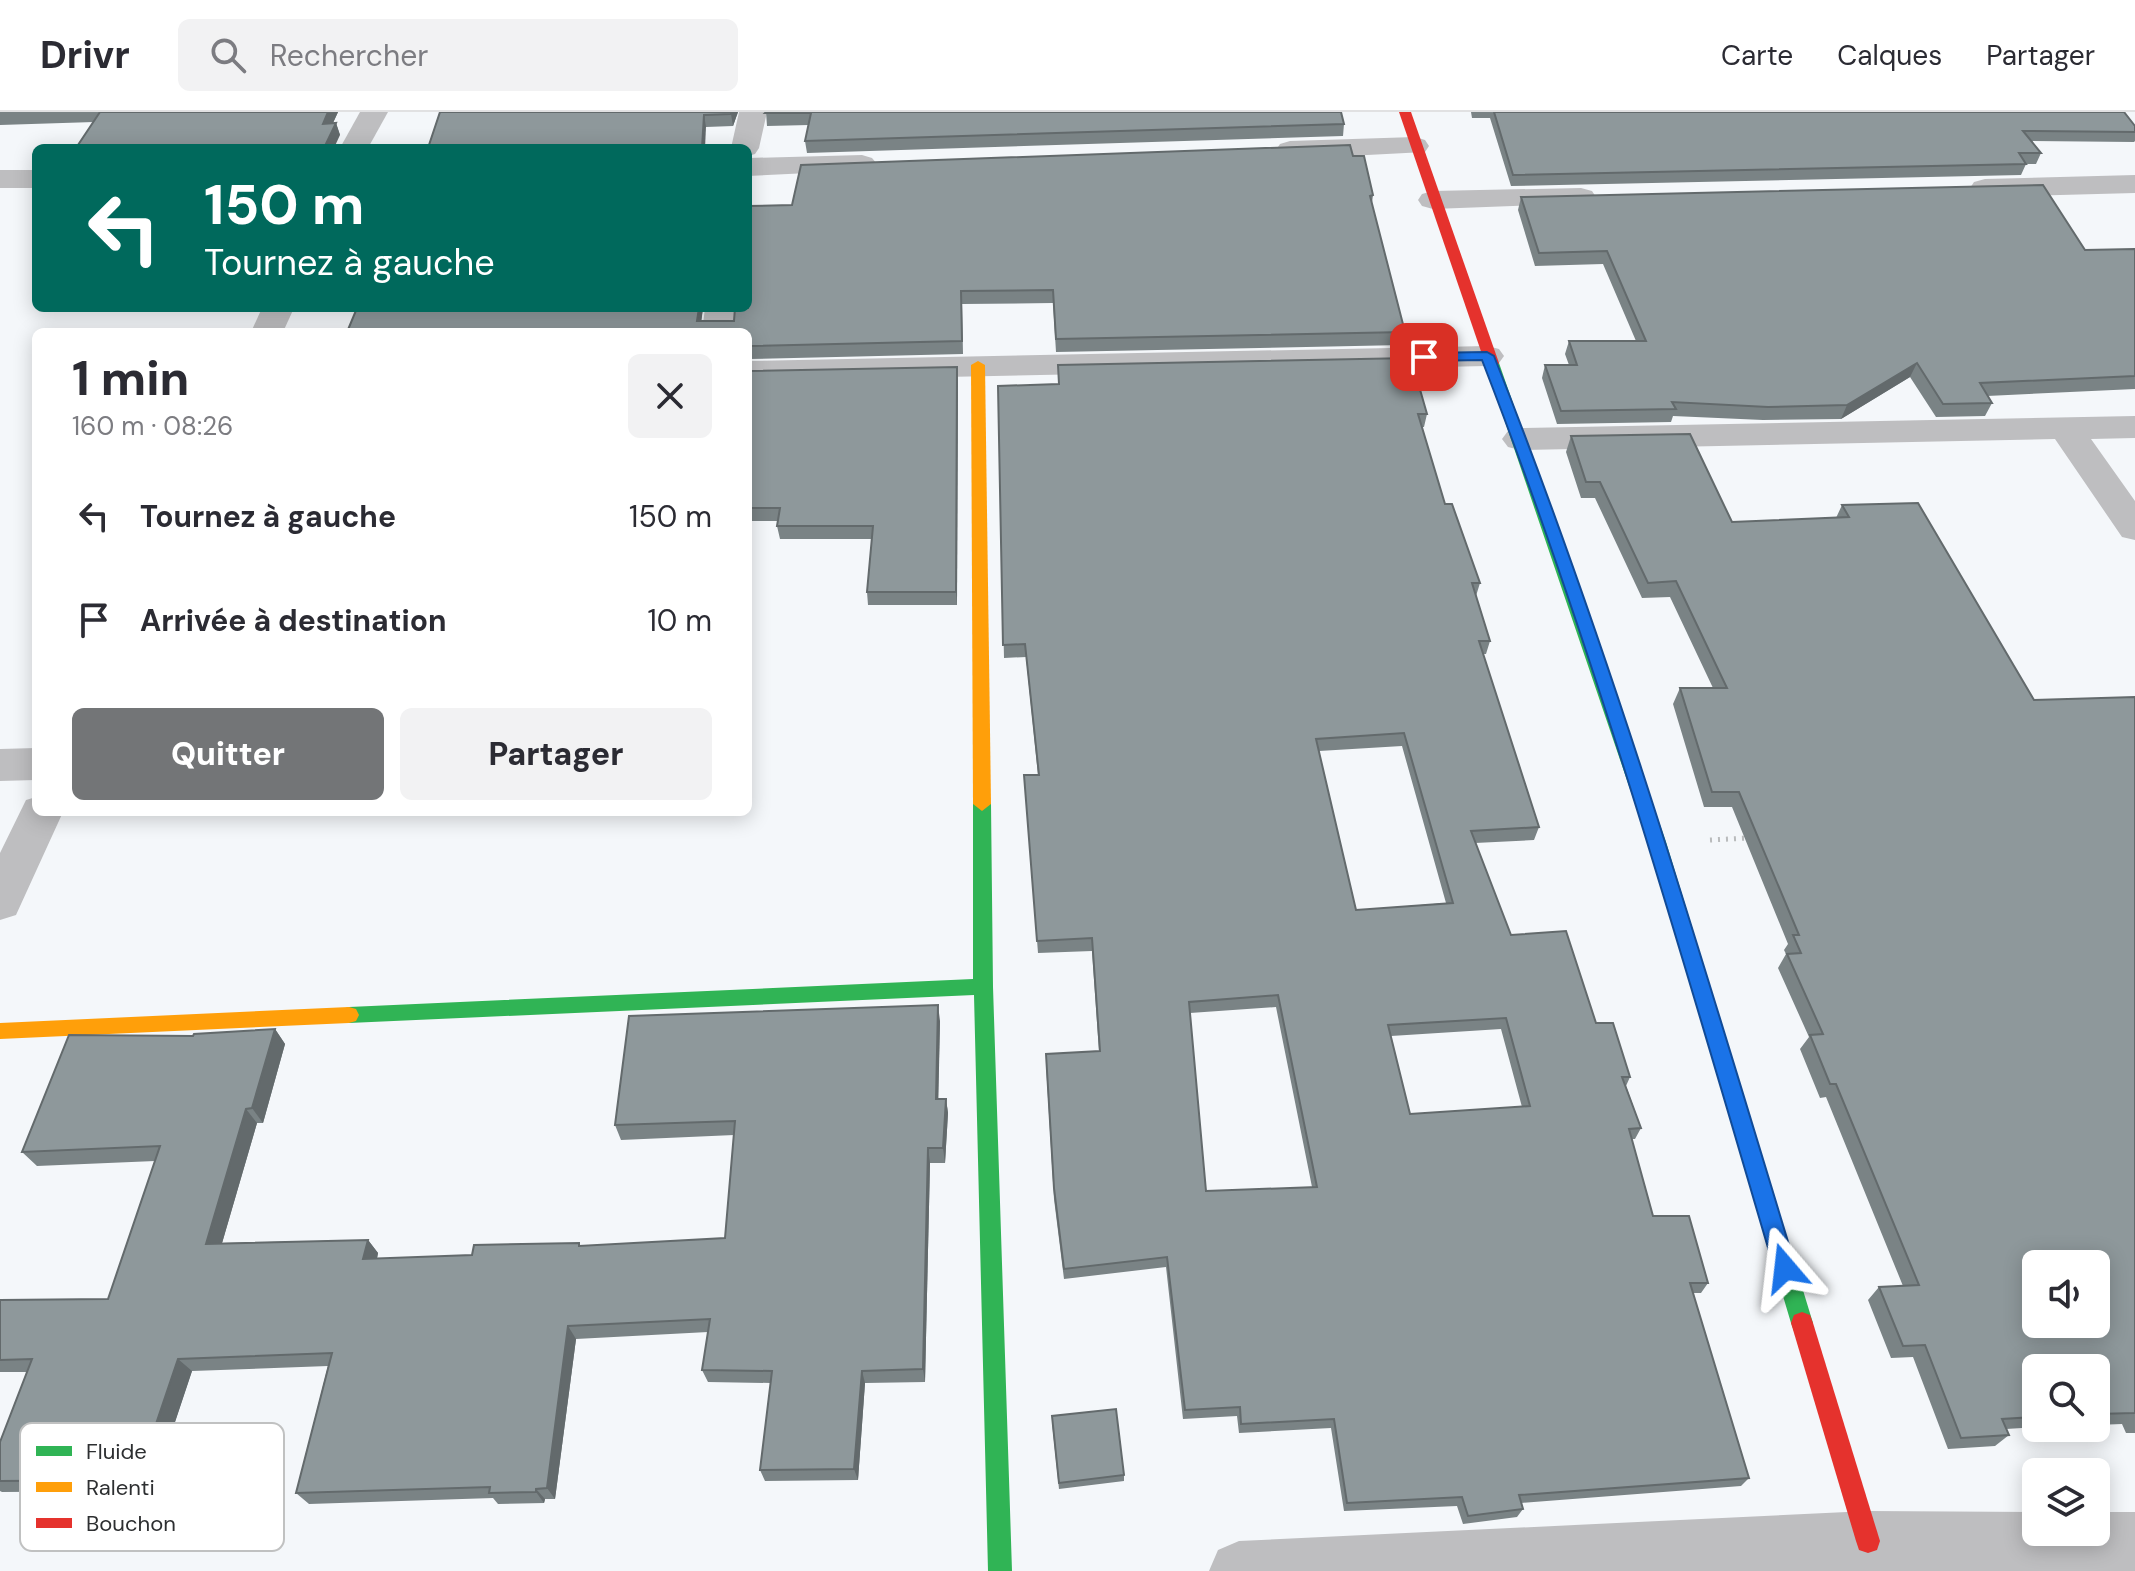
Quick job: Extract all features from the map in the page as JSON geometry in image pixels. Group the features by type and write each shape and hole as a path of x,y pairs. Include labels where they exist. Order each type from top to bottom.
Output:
{"street":[{"path":"356,144 374,112"},
{"path":"746,144 753,112"},
{"path":"1405,112 1657,842 1868,1541"},
{"path":"1256,151 1415,146"},
{"path":"752,167 891,163"},
{"path":"0,179 32,179"},
{"path":"1959,188 2135,184"},
{"path":"1433,200 1608,196"},
{"path":"752,371 1487,356"},
{"path":"978,365 983,987 1000,1571"},
{"path":"1520,439 2135,427"},
{"path":"2066,429 2135,528"},
{"path":"0,765 32,764"},
{"path":"0,902 39,816"},
{"path":"0,1031 983,987"},
{"path":"1239,1571 1868,1541 2135,1542"}],"path":[{"path":"1657,842 1753,838"}],"building":[{"path":"100,112 328,112 323,124 336,123 326,144 79,144"},
{"path":"440,112 731,112 704,115 702,144 429,144"},
{"path":"766,112 1341,112 1344,124 805,141 811,113"},
{"path":"1494,112 2124,112 2135,126 2135,132 2023,131 2041,153 2019,153 2026,164 1513,175"},
{"path":"1350,145 1353,156 1364,156 1373,195 1370,196 1405,332 1056,339 1053,290 961,291 962,341 752,346 752,328 349,328 355,312 698,312 697,321 734,321 735,312 752,312 752,206 792,205 801,165"},
{"path":"2043,185 2085,250 2135,249 2135,376 1980,383 1992,403 1943,404 1917,363 1847,405 1768,407 1672,402 1676,409 1561,411 1545,365 1577,365 1569,341 1646,341 1607,251 1539,253 1521,197"},
{"path":"1411,358 1427,414 1418,414 1445,504 1452,504 1480,583 1472,583 1490,641 1479,641 1539,827 1471,831 1511,935 1566,931 1596,1023 1613,1023 1630,1077 1622,1077 1641,1128 1629,1129 1653,1216 1689,1216 1708,1283 1690,1283 1749,1478 1519,1495 1523,1509 1468,1516 1462,1497 1347,1503 1334,1419 1241,1424 1240,1407 1185,1410 1167,1257 1064,1269 1054,1188 1046,1054 1100,1051 1092,938 1037,941 1024,775 1039,775 1025,644 1003,645 998,386 1059,384 1058,365","holes":["1404,733 1453,903 1356,910 1316,739","1278,995 1317,1187 1206,1191 1189,1002","1506,1018 1530,1106 1410,1114 1388,1025"]},
{"path":"957,367 956,592 867,592 873,526 777,526 780,508 752,508 752,371"},
{"path":"1690,434 1732,522 1849,517 1842,505 1918,503 2034,700 2135,697 2135,1413 2110,1414 2110,1354 2022,1354 2022,1418 2002,1419 2009,1435 1961,1438 1925,1345 1903,1346 1879,1287 1919,1285 1836,1084 1830,1084 1810,1035 1823,1034 1787,954 1801,953 1793,935 1799,935 1739,792 1712,792 1680,688 1727,688 1676,581 1648,583 1600,482 1586,482 1571,436"},
{"path":"938,1005 936,1099 946,1099 943,1148 928,1148 923,1369 862,1371 854,1469 760,1470 772,1371 702,1370 710,1319 568,1326 547,1488 536,1489 536,1492 489,1493 490,1487 296,1493 332,1353 178,1359 156,1423 20,1423 20,1481 0,1481 0,1442 32,1359 0,1360 0,1300 108,1299 160,1146 22,1152 69,1035 193,1036 275,1029 252,1108 246,1109 206,1244 368,1240 363,1259 472,1255 474,1245 579,1243 579,1246 725,1238 735,1121 615,1125 629,1016"},
{"path":"1116,1409 1124,1475 1059,1483 1052,1416"}],"traffic: fast":[{"path":"1492,363 1657,842 1802,1323"},
{"path":"982,804 983,987 1000,1571"},
{"path":"349,1015 983,987"}],"traffic: slow":[{"path":"978,365 982,804"},
{"path":"0,1031 349,1015"}],"traffic: jam":[{"path":"1405,112 1492,363"},
{"path":"1802,1323 1868,1541"}],"route":[{"path":"1424,357 1487,356 1520,439 1657,842 1785,1268"}]}
